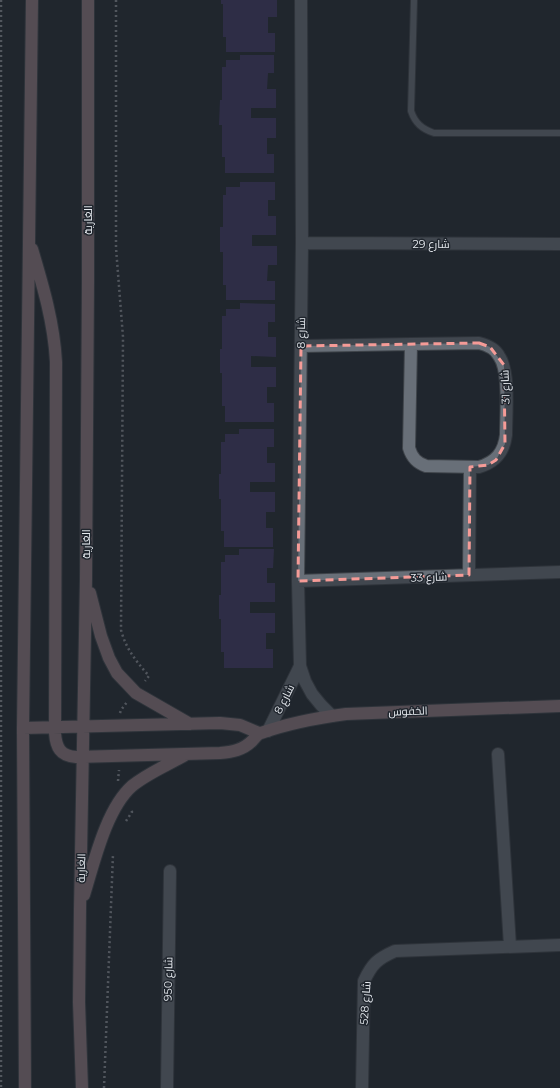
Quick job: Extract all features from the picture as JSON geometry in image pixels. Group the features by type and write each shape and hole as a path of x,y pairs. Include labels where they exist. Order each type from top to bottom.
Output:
{"main road":[{"path":"25,1088 23,728 32,0"},
{"name":"الغارية","path":"82,1088 79,1002 83,756 82,728 86,579 88,0"},
{"path":"28,235 51,319 56,362 55,728"},
{"path":"86,579 101,636 109,658 117,672 136,693 190,724"},
{"name":"الخفوس","path":"55,728 56,741 63,753 71,756 187,754 232,752 247,745 263,732 299,721 332,716 370,713 560,706"},
{"path":"23,728 230,724 263,732"},
{"path":"80,909 108,825 122,796 132,786 187,754"}],"street":[{"name":"شارع 8","path":"301,0 302,244 298,581 300,666 305,681 312,694 332,716"},
{"name":"شارع 29","path":"302,244 560,244"},
{"name":"شارع 31","path":"301,346 479,342 490,347 499,354 504,365 505,444 496,460 480,467 426,466 420,464 411,455 409,448 411,344"},
{"path":"469,575 470,467"},
{"name":"شارع 33","path":"298,581 560,572"},
{"name":"شارع 8","path":"263,732 300,666"},
{"path":"498,754 510,946"},
{"name":"شارع 950","path":"167,1088 170,871"},
{"name":"شارع 528","path":"362,1088 364,981 370,967 381,957 395,951 560,945"}],"lane":[{"path":"414,0 411,107 414,119 419,126 426,131 434,133 560,133"}],"path":[{"path":"1,0 2,1088"},
{"path":"116,0 116,233 124,337 122,630 124,642 130,653 149,676 136,693"},
{"path":"122,796 132,812 125,823"},
{"path":"104,1088 113,847"}],"highlighted area":[{"path":"479,343 490,347 504,365 505,444 496,460 488,465 470,467 469,575 298,581 301,346"}],"building":[{"path":"221,0 277,0 277,17 268,17 268,33 275,33 275,52 226,52 226,37 223,37 223,4 221,4"},
{"path":"240,55 274,55 274,73 268,73 267,89 276,89 276,108 251,108 251,118 276,118 276,138 267,138 267,154 274,154 274,173 225,173 225,157 222,157 222,125 219,125 220,100 222,100 222,67 226,67 226,60 240,60"},
{"path":"240,182 275,182 275,200 268,200 268,216 276,216 276,235 252,235 252,246 277,246 277,265 268,265 267,281 275,281 275,300 226,300 226,285 223,285 223,252 220,252 220,227 223,227 223,195 226,195 226,187 240,187"},
{"path":"240,303 275,304 275,322 268,322 268,337 276,337 276,357 251,356 251,367 276,367 276,387 267,387 267,403 274,403 274,422 225,422 225,406 222,406 222,373 220,373 222,316 226,316 226,309 240,309"},
{"path":"239,429 274,429 274,447 267,447 267,463 275,463 275,482 250,482 250,492 275,492 275,512 266,512 266,528 273,528 273,547 224,547 224,531 221,531 221,499 219,499 221,442 225,442 225,434 239,434"},
{"path":"239,549 274,549 273,568 267,568 267,583 275,583 275,602 250,602 250,613 275,613 275,633 266,633 266,649 273,649 273,668 224,668 224,652 221,652 221,619 219,619 221,562 225,562 225,555 239,555"}]}
